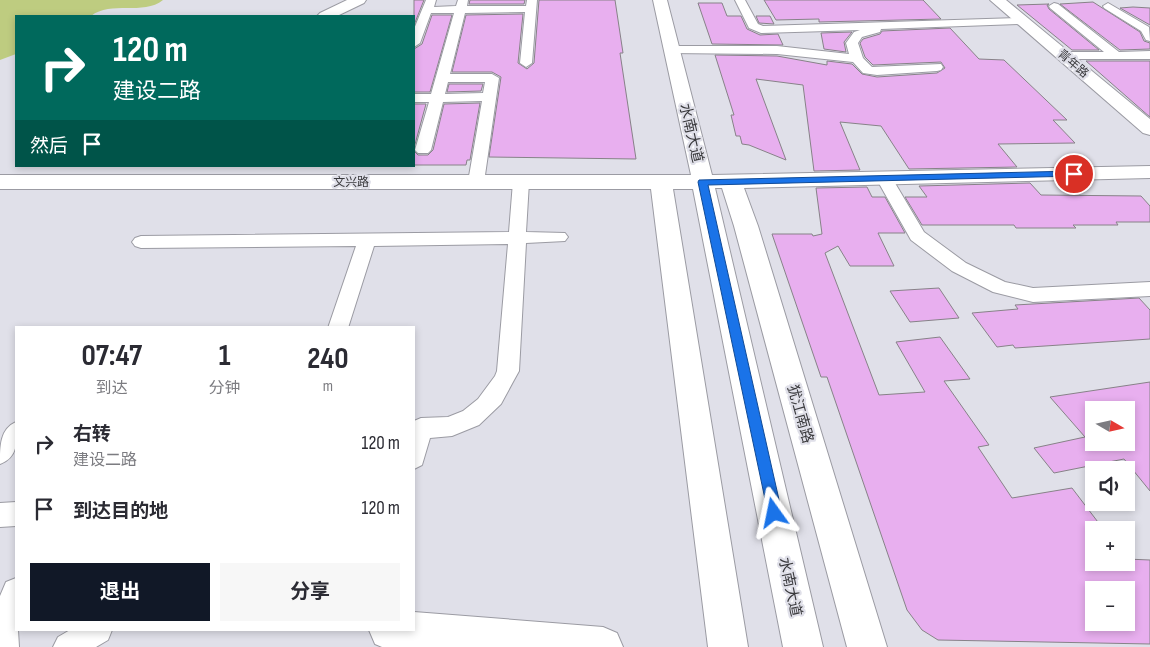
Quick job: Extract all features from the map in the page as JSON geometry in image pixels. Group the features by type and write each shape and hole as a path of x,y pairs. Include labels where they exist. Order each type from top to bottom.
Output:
{"street":[{"path":"327,15 359,0"},
{"name":"水南大道","path":"660,0 672,50 717,182 712,227 803,647"},
{"path":"740,0 753,26 761,30 1021,20"},
{"name":"青年路","path":"997,0 1150,129"},
{"path":"415,40 429,5 532,4 526,63"},
{"path":"423,150 461,5"},
{"path":"1054,6 1117,56"},
{"path":"1108,6 1145,29 1150,37"},
{"path":"936,24 880,29 858,34 852,42 857,59 868,70 937,67"},
{"path":"672,50 777,50 857,59"},
{"path":"1063,56 1150,55"},
{"path":"442,78 492,78 476,182"},
{"path":"415,98 489,98"},
{"path":"0,174 15,166"},
{"name":"文兴路","path":"0,182 717,182 1150,172"},
{"path":"884,178 917,236 959,267 1000,287 1033,295 1150,289"},
{"path":"415,448 417,428 452,426 476,415 489,404 503,383 508,370 521,182"},
{"path":"661,182 728,647"},
{"name":"犹江南路","path":"717,182 746,226 867,647"},
{"path":"141,242 559,237"},
{"path":"339,326 367,240"},
{"path":"0,454 15,433"},
{"path":"0,515 15,514"},
{"path":"4,647 0,642 0,626 15,594"},
{"path":"68,647 96,631"},
{"path":"402,631 602,647"}],"green space":[{"path":"0,0 163,0 155,5 146,7 108,9 93,15 15,15 15,54 0,60"}],"building":[{"path":"414,0 424,0 415,22"},
{"path":"470,0 525,0 524,4 469,4"},
{"path":"539,0 615,0 623,53 620,53 636,159 489,157 501,77 492,72 452,72 466,15 523,14 518,63 527,69 534,63"},
{"path":"764,0 923,0 941,19 819,22 819,19 776,20"},
{"path":"1093,2 1140,32 1144,41 1150,43 1150,49 1120,50 1060,4"},
{"path":"698,3 722,3 727,16 741,16 747,29 760,35 778,34 783,45 712,44"},
{"path":"1049,4 1047,5 1049,9 1099,50 1072,50 1017,5"},
{"path":"1120,8 1150,8 1150,25"},
{"path":"432,15 452,15 430,92 415,92 415,48 422,44"},
{"path":"756,16 770,16 774,24 759,23"},
{"path":"950,28 979,59 1004,60 1067,120 1053,120 1075,143 998,144 1017,167 909,169 881,126 840,122 860,170 814,171 803,85 756,79 786,160 742,144 740,136 736,136 731,115 734,115 715,55 777,56 827,65 827,61 852,64 862,74 877,77 937,73 945,68 941,62 873,65 865,57 860,43 863,39 880,34 882,31"},
{"path":"852,32 844,42 846,52 824,49 821,33"},
{"path":"1086,61 1150,61 1150,117 1143,111"},
{"path":"449,84 483,84 481,91 447,92"},
{"path":"480,103 470,160 467,160 466,165 415,165 415,152 418,155 428,155 433,150 444,104"},
{"path":"415,104 426,104 415,144"},
{"path":"1030,183 1041,195 1141,196 1150,206 1150,222 1116,222 1118,225 1073,225 1076,228 1016,228 1014,225 922,225 905,197 927,197 919,186"},
{"path":"867,187 872,197 885,197 905,233 878,233 894,266 850,266 838,246 825,253 879,395 925,392 896,342 940,337 970,379 944,381 989,445 978,447 1012,498 1072,488 1085,505 1085,511 1090,511 1097,521 1085,521 1085,571 1135,571 1135,559 1150,560 1150,644 938,640 922,630 907,610 827,377 821,377 772,234 812,234 813,236 822,234 816,188"},
{"path":"939,288 959,318 910,322 890,291"},
{"path":"1139,298 1150,310 1150,339 1015,348 1013,345 997,347 972,313 1018,309 1015,305"},
{"path":"1150,382 1150,491 1135,473 1135,461 1126,461 1124,459 1085,461 1085,467 1054,473 1034,448 1085,437 1050,397"}],"route":[{"path":"774,513 703,182 1074,174"}]}
